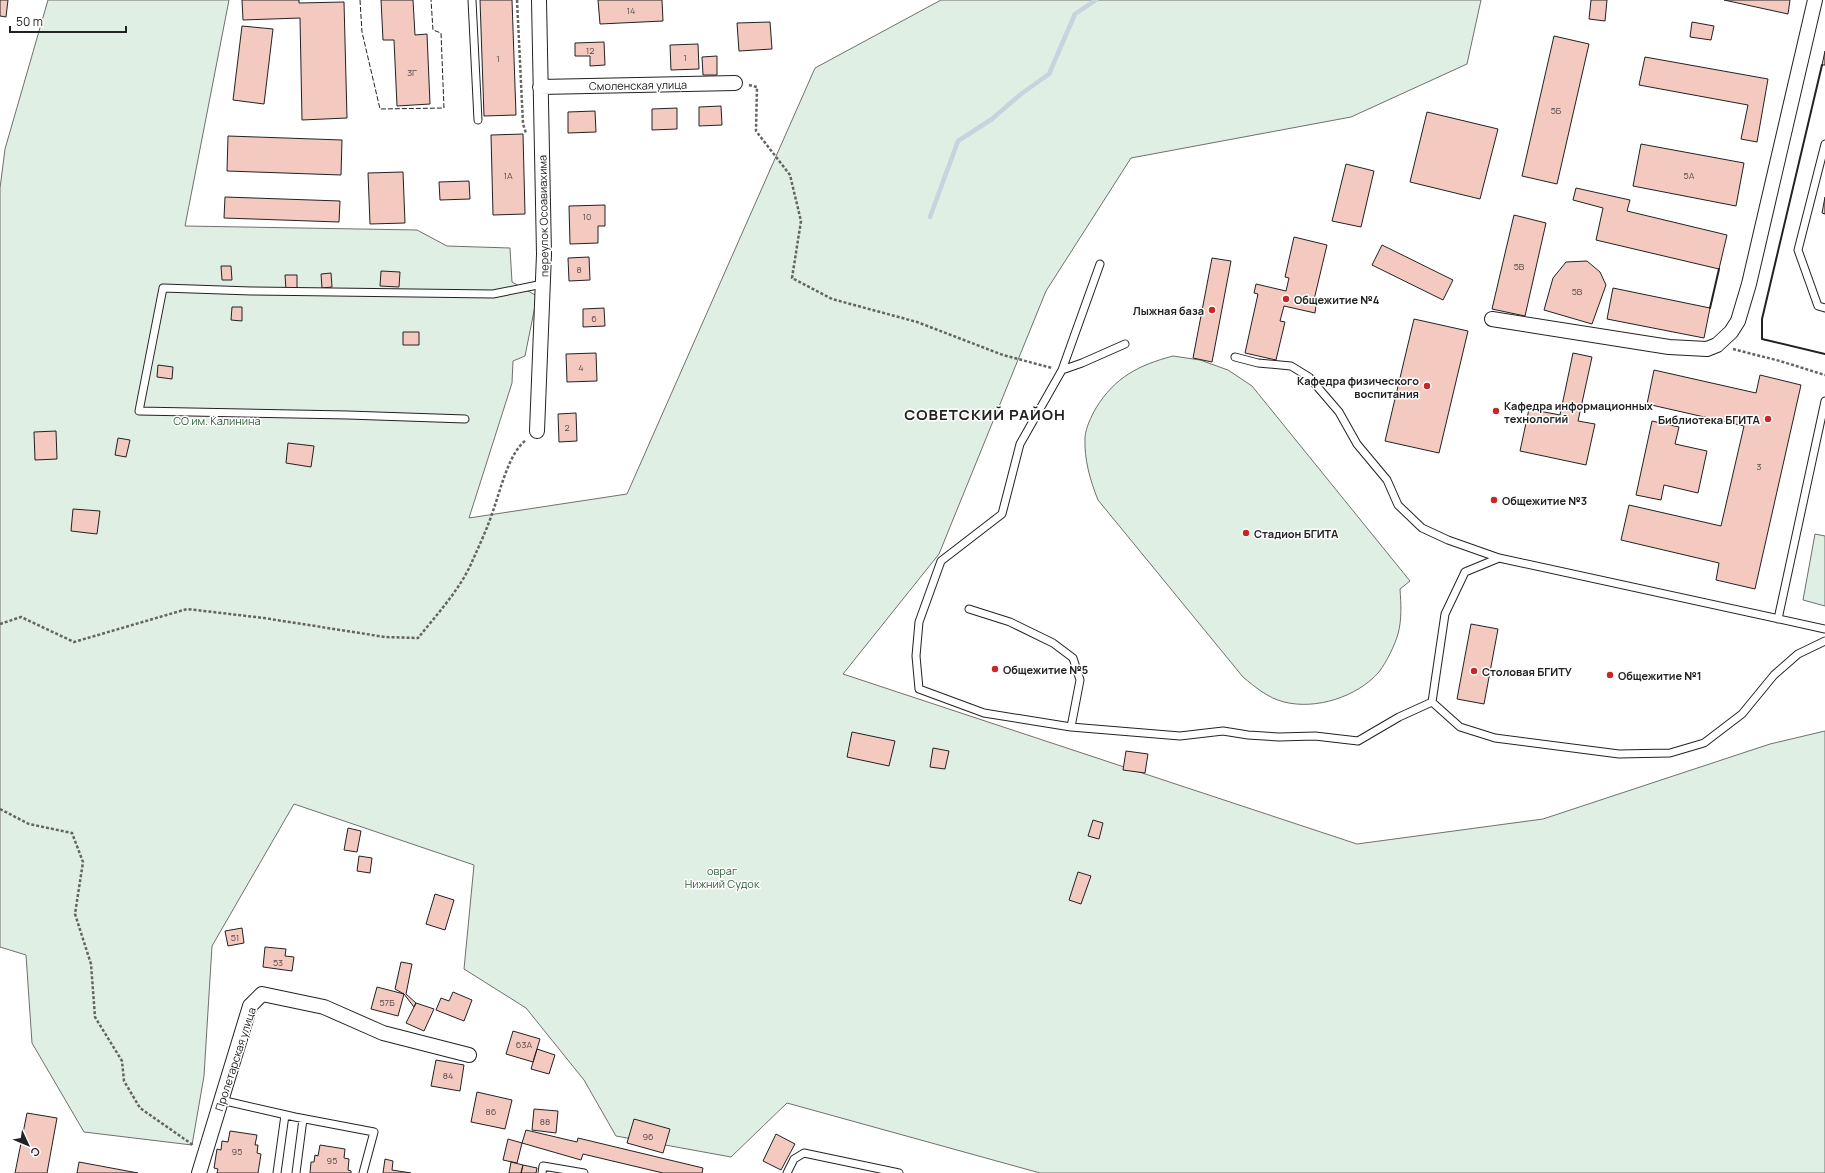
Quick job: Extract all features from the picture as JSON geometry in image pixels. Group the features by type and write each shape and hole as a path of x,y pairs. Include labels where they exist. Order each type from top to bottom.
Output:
{"street":[{"name":"переулок Осоавиахима","path":"537,431 544,254 539,0"},
{"path":"1492,319 1669,347 1707,348 1717,345 1732,332 1738,321 1749,284 1815,0"},
{"name":"Смоленская улица","path":"540,87 735,83"},
{"name":"Пролетарская улица","path":"199,1173 250,1006 262,994 324,1007 383,1033 469,1055"}],"lane":[{"path":"472,0 478,120"},
{"path":"1825,144 1798,250 1818,306 1825,308"},
{"path":"1100,264 1062,370 1020,444 1002,514 941,561 919,622 916,656 919,689 984,713 1071,728 1180,736 1223,731 1248,735 1279,737 1315,736 1358,741 1399,718 1432,702"},
{"path":"465,419 139,411 163,288 251,291 493,294 543,284"},
{"path":"1062,370 1125,344"},
{"path":"1235,357 1258,363 1290,366 1309,377 1339,412 1357,444 1387,480 1398,505 1422,528 1448,540 1499,558 1825,629"},
{"path":"1778,619 1825,401"},
{"path":"1432,702 1445,614 1465,572 1499,558"},
{"path":"969,609 1010,622 1054,643 1074,658 1080,680 1071,728"},
{"path":"1432,702 1460,727 1495,738 1619,754 1670,753 1704,743 1742,714 1774,675 1798,654 1825,641"},
{"path":"221,1100 303,1119 374,1132 363,1173"},
{"path":"277,1173 285,1115"},
{"path":"296,1173 303,1119"},
{"path":"787,1173 794,1159 804,1153 899,1173"},
{"path":"542,1173 543,1166 584,1173"}],"path":[{"path":"516,0 523,124 526,135"},
{"path":"735,83 758,87 756,131 790,175 801,221 792,278 832,299 917,322 1003,355 1062,370"},
{"path":"1717,345 1780,361 1825,376"},
{"path":"0,624 21,617 74,642 187,609 264,618 385,637 418,638 442,610 470,566 494,509 504,476 521,444 537,431"},
{"path":"0,809 28,824 72,833 82,862 75,914 90,964 95,1017 122,1060 124,1080 140,1108 205,1153"}],"green space":[{"name":"овраг Нижний Судок","path":"48,0 229,0 185,226 417,230 447,246 510,248 512,282 537,296 525,356 513,361 512,383 469,518 627,494 815,68 941,0 1481,0 1467,64 1351,117 1131,158 1046,291 939,554 843,674 1357,844 1543,819 1770,744 1825,731 1825,1173 1040,1173 787,1103 731,1157 616,1136 584,1080 526,1008 464,969 474,865 294,804 212,946 204,1076 192,1145 84,1132 32,1043 26,955 0,947 0,188 5,149"},
{"path":"1173,356 1200,360 1228,370 1252,386 1410,581 1400,589 1401,606 1398,634 1385,663 1370,681 1348,695 1322,703 1296,704 1273,698 1257,688 1243,677 1098,500 1092,485 1085,453 1086,430 1094,411 1103,397 1120,380 1139,368"},
{"path":"1815,534 1825,536 1825,606 1803,600"}],"building":[{"path":"0,0 8,0 6,17 0,16"},
{"path":"242,0 299,0 299,3 344,2 347,118 302,120 300,18 243,20"},
{"path":"381,0 413,0 415,35 427,34 430,104 397,106 394,40 383,40"},
{"path":"480,0 512,0 516,115 484,116"},
{"path":"598,0 662,0 663,21 600,24"},
{"path":"1591,0 1607,0 1605,21 1589,19"},
{"path":"1724,0 1790,0 1788,14"},
{"path":"770,22 772,49 739,51 737,23"},
{"path":"1692,22 1714,26 1711,40 1690,37"},
{"path":"242,26 273,29 264,104 233,100"},
{"path":"1554,36 1589,44 1557,184 1522,176"},
{"path":"604,42 605,65 590,66 590,56 575,56 575,43"},
{"path":"698,44 699,69 671,70 670,45"},
{"path":"1825,51 1825,65 1822,65"},
{"path":"717,56 717,75 703,75 702,57"},
{"path":"1645,57 1768,79 1757,142 1741,139 1748,105 1639,85"},
{"path":"721,106 722,125 699,126 699,107"},
{"path":"677,108 677,129 652,130 652,109"},
{"path":"595,111 596,132 568,133 568,112"},
{"path":"1427,112 1498,129 1480,199 1410,182"},
{"path":"523,134 525,214 493,215 491,135"},
{"path":"228,136 342,140 341,175 227,171"},
{"path":"1641,144 1744,163 1736,206 1633,186"},
{"path":"1346,164 1374,171 1361,227 1332,221"},
{"path":"403,172 405,223 370,224 368,173"},
{"path":"469,181 470,199 440,200 439,182"},
{"path":"1576,188 1630,200 1627,211 1727,235 1719,269 1596,240 1603,208 1573,200"},
{"path":"225,197 340,201 339,222 224,218"},
{"path":"1825,197 1825,214 1822,213"},
{"path":"605,205 605,226 598,226 598,243 570,244 569,206"},
{"path":"1514,215 1546,223 1525,316 1492,309"},
{"name":"Общежитие №4","path":"1294,237 1327,245 1313,304 1316,305 1315,313 1284,306 1280,321 1285,322 1276,360 1245,353 1258,294 1254,293 1256,284 1286,291 1289,278 1285,277"},
{"path":"1382,245 1453,280 1443,300 1372,265"},
{"path":"589,257 590,280 569,281 568,258"},
{"name":"Лыжная база","path":"1212,258 1231,261 1212,362 1193,358"},
{"path":"1587,261 1600,272 1606,285 1592,324 1544,310 1553,278 1566,262"},
{"path":"221,266 231,266 232,280 222,280"},
{"path":"381,271 400,272 399,287 380,286"},
{"path":"331,273 332,287 322,288 321,274"},
{"path":"285,275 297,275 297,289 286,290"},
{"path":"1613,288 1710,308 1704,338 1607,319"},
{"path":"232,307 242,307 242,321 231,320"},
{"path":"604,308 605,326 583,327 583,309"},
{"name":"Кафедра физического воспитания","path":"1414,319 1468,331 1439,453 1385,441"},
{"path":"403,332 419,332 419,345 403,345"},
{"path":"596,353 597,381 567,382 566,354"},
{"path":"1573,353 1592,357 1578,421 1595,424 1586,465 1520,451 1529,409 1560,415"},
{"path":"158,365 173,367 172,379 157,377"},
{"path":"1654,370 1756,393 1760,375 1801,385 1755,589 1716,580 1719,563 1621,540 1629,505 1721,526 1744,426 1647,404"},
{"path":"576,413 577,441 559,442 558,414"},
{"path":"1652,421 1679,427 1675,444 1707,451 1698,493 1664,485 1661,500 1636,495"},
{"path":"56,431 57,459 35,460 34,432"},
{"path":"118,438 130,440 126,457 115,455"},
{"path":"288,443 314,446 311,467 286,463"},
{"path":"73,509 100,511 97,534 71,531"},
{"path":"1471,624 1498,629 1484,704 1457,699"},
{"path":"852,732 895,741 889,766 847,757"},
{"path":"933,748 949,751 945,769 930,767"},
{"path":"1126,751 1148,754 1145,773 1123,770"},
{"path":"1093,820 1103,823 1099,839 1088,836"},
{"path":"348,828 361,831 357,852 344,850"},
{"path":"359,856 372,858 370,873 357,871"},
{"path":"1078,872 1091,876 1081,904 1069,900"},
{"path":"435,894 454,900 445,930 426,924"},
{"path":"242,928 244,943 228,946 225,931"},
{"path":"265,947 286,949 285,956 294,957 292,971 263,967"},
{"path":"401,962 412,964 406,994 416,1003 414,1007 404,994 395,989"},
{"path":"377,987 404,994 398,1016 371,1009"},
{"path":"453,992 472,1000 464,1021 436,1010 441,998 449,1001"},
{"path":"416,1003 434,1009 424,1031 406,1023"},
{"path":"513,1031 540,1039 533,1062 506,1054"},
{"path":"537,1049 555,1055 549,1074 531,1069"},
{"path":"436,1060 464,1065 460,1091 431,1086"},
{"path":"477,1092 512,1100 505,1129 471,1122"},
{"path":"534,1109 558,1111 556,1133 532,1130"},
{"path":"27,1113 57,1118 47,1173 15,1173"},
{"path":"634,1119 670,1129 663,1153 627,1143"},
{"path":"526,1130 577,1142 578,1138 703,1168 702,1173 663,1173 583,1154 581,1160 522,1143"},
{"path":"230,1131 257,1135 255,1145 258,1145 257,1153 261,1154 258,1173 217,1173 218,1169 214,1168 217,1149 221,1150 222,1141 228,1142"},
{"path":"776,1134 795,1144 781,1170 763,1161"},
{"path":"508,1139 522,1143 517,1163 503,1160"},
{"path":"320,1145 345,1149 344,1158 349,1159 348,1170 351,1171 351,1173 310,1173 311,1162 314,1162 315,1155 318,1156"},
{"path":"385,1159 393,1161 392,1170 411,1173 383,1173"},
{"path":"79,1162 138,1173 77,1173"},
{"path":"511,1162 523,1165 521,1173 509,1173"},
{"path":"523,1165 537,1168 536,1173 521,1173"}],"waterway":[{"path":"930,217 958,141 992,119 1021,94 1049,74 1075,14 1096,0"}],"fence":[{"path":"360,0 362,32 380,109 444,108 441,33 433,30 431,0"}],"wall":[{"path":"1822,65 1762,319 1762,339 1825,354"},
{"path":"1710,308 1719,269"}],"place":[{"name":"Общежитие №4","path":"1286,299"},
{"name":"Лыжная база","path":"1212,310"},
{"name":"Кафедра физического воспитания","path":"1427,386"},
{"name":"Кафедра информационных технологий","path":"1496,411"},
{"name":"Библиотека БГИТА","path":"1768,419"},
{"name":"Общежитие №3","path":"1494,500"},
{"name":"Стадион БГИТА","path":"1246,533"},
{"name":"Общежитие №5","path":"995,669"},
{"name":"Столовая БГИТУ","path":"1474,671"},
{"name":"Общежитие №1","path":"1610,675"}],"district":[{"name":"СОВЕТСКИЙ РАЙОН","path":"985,414"}],"park label":[{"name":"СО им. Калинина","path":"217,420"}]}
